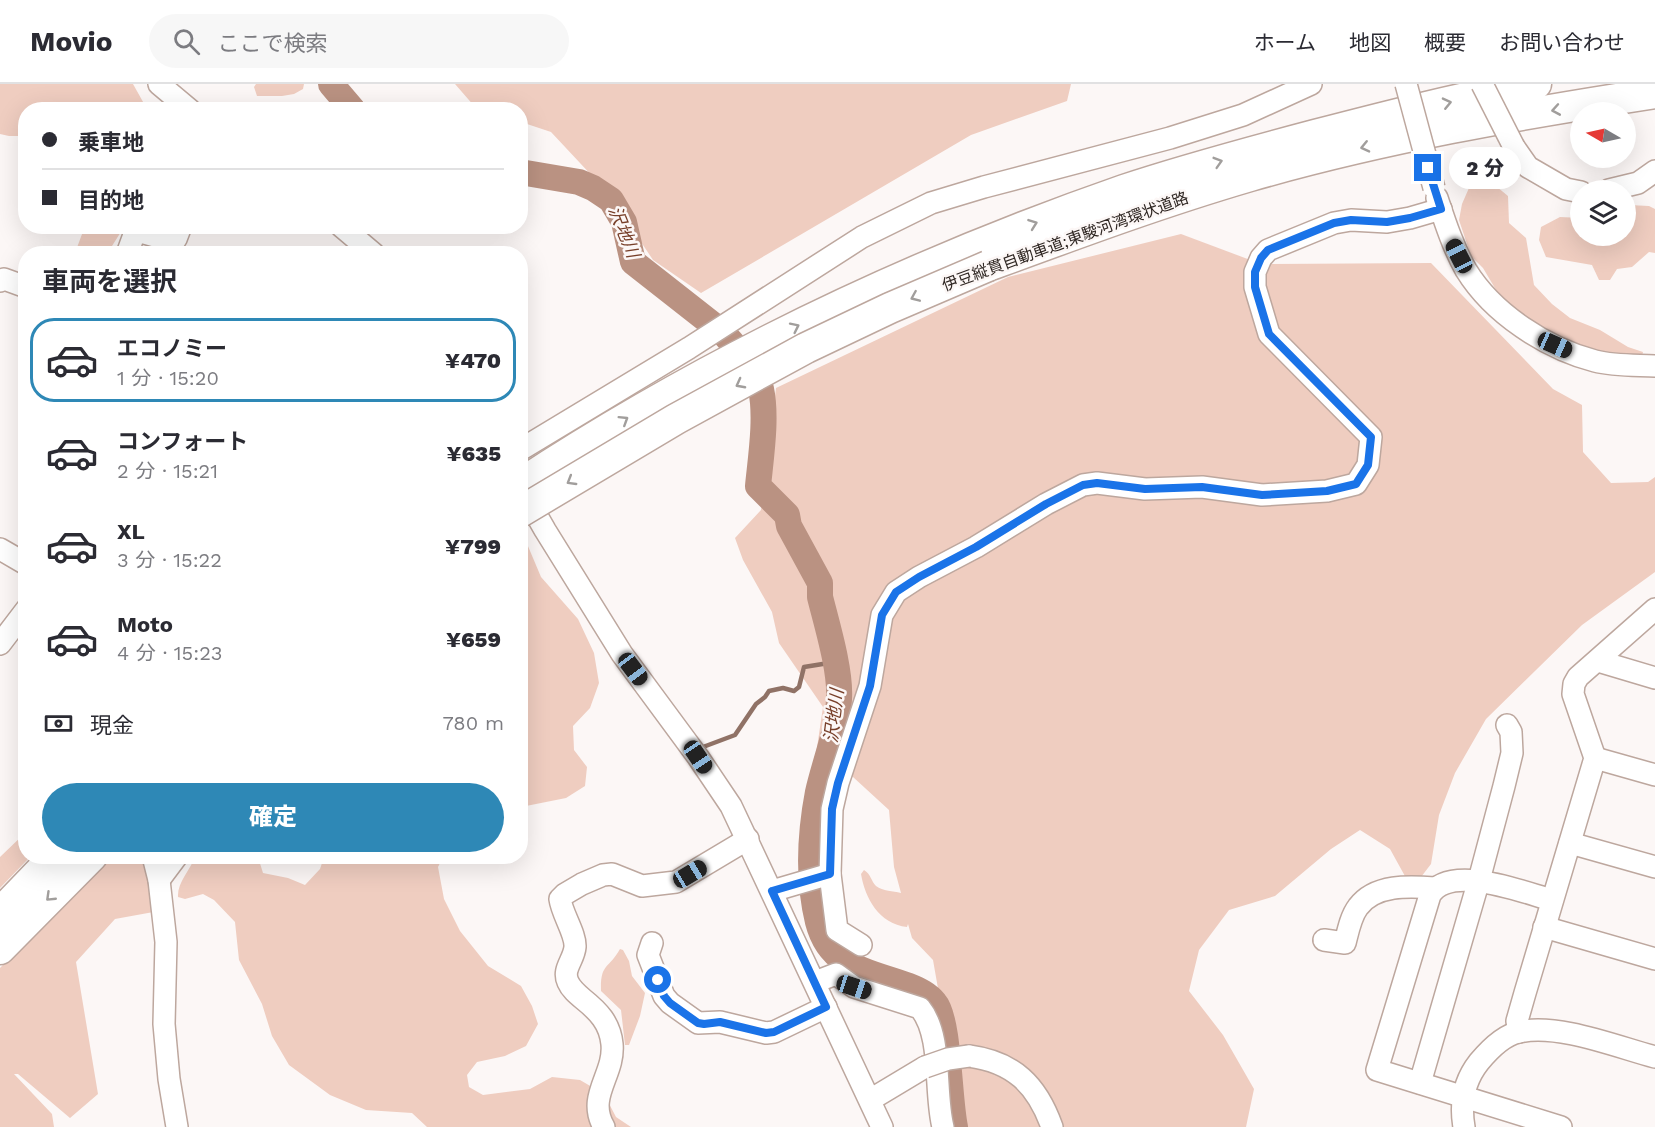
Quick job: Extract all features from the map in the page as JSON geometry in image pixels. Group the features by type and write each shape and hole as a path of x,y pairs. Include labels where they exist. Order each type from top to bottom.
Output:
{"highway":[{"name":"伊豆縦貫自動車道;東駿河湾環状道路","path":"528,507 676,419 807,348 890,308 983,255 1126,190 1247,153 1514,85"},
{"name":"伊豆縦貫自動車道;東駿河湾環状道路","path":"1601,102 1655,93"},
{"path":"1601,102 1655,98"},
{"name":"伊豆縦貫自動車道;東駿河湾環状道路","path":"528,480 640,410 763,343 873,289 1251,176 1368,146 1570,108"},
{"path":"0,912 48,864"},
{"path":"0,949 84,864"}],"street":[{"path":"159,84 180,102"},
{"path":"528,445 689,348 862,237 931,203 1170,138 1244,115 1311,84"},
{"path":"1406,84 1434,188 1452,241 1467,271 1485,294 1505,313 1538,338 1596,361 1655,366"},
{"path":"1514,85 1514,147 1528,167 1570,190"},
{"path":"1636,183 1655,171"},
{"path":"861,945 837,930 818,878 838,783 870,686 882,615 896,592 1046,504 1083,485 1097,483 1145,489 1202,487 1262,495 1327,491 1356,484 1368,465 1371,437 1269,334 1255,287 1255,272 1261,258 1268,250 1334,223 1351,220 1387,222 1441,209"},
{"path":"148,234 172,241 178,234"},
{"path":"350,234 365,246"},
{"path":"0,281 4,279 18,284"},
{"path":"528,499 622,654 731,806 882,1127"},
{"path":"0,549 18,559"},
{"path":"1519,1032 1517,1021 1595,758 1573,694 1574,684 1578,677 1655,609"},
{"path":"0,645 18,621"},
{"path":"1598,661 1655,678"},
{"path":"1420,1083 1479,880 1512,753 1511,732 1507,725"},
{"path":"1595,758 1655,775"},
{"path":"604,1127 597,1107 610,1060 612,1046 610,1035 603,1018 567,982 566,972 575,946 560,899 582,884 603,875 612,874 642,886 675,882 748,839"},
{"path":"1570,843 1655,867"},
{"path":"156,870 166,942 164,1024 169,1078 177,1127"},
{"path":"772,891 818,878"},
{"path":"1552,900 1479,880 1444,883 1435,888 1430,895 1377,1070 1561,1127"},
{"path":"1324,940 1345,943 1357,908 1375,893 1395,888 1435,888"},
{"path":"1544,927 1655,959"},
{"path":"652,943 648,955 664,996 698,1023 729,1023 766,1033 774,1032 826,1007"},
{"path":"815,982 836,974 854,987 920,1008 928,1017 934,1046 943,1127"},
{"path":"1464,1127 1461,1111 1472,1070 1483,1057 1507,1037 1519,1032 1543,1030 1570,1034 1655,1058"},
{"path":"870,1100 925,1067 948,1059 969,1056 996,1062 1026,1080 1038,1096 1052,1127"}],"shaded area":[{"path":"0,84 133,84 143,102 18,102 18,136 0,134"},
{"path":"256,84 304,84 303,89 294,94 257,96 254,87"},
{"path":"455,84 1071,84 1067,101 971,135 701,293 653,260 609,194 551,132 528,124 528,102 471,102"},
{"path":"1479,178 1491,182 1508,196 1509,223 1526,238 1534,285 1552,304 1570,318 1600,330 1628,347 1643,352 1642,356 1587,350 1541,330 1502,300 1483,268 1471,256 1459,220 1462,204 1472,181"},
{"path":"1636,205 1649,206 1655,209 1655,253 1649,252 1632,267 1617,269 1610,280 1599,280 1592,265 1546,257 1539,240 1541,227 1560,217 1570,217 1570,246 1636,246"},
{"path":"82,234 120,234 112,246 78,246"},
{"path":"1181,234 1261,264 1431,263 1553,389 1582,405 1583,452 1611,483 1648,482 1655,477 1655,572 1582,625 1486,719 1455,773 1439,815 1431,864 1418,881 1406,878 1390,849 1360,830 1331,849 1275,896 1229,910 1199,950 1189,991 1223,1035 1254,1089 1246,1127 966,1127 956,1091 933,960 912,938 908,924 907,927 897,925 881,915 870,901 863,883 861,874 864,870 876,886 901,893 894,867 889,810 841,766 825,869 798,876 823,707 779,643 772,612 743,560 735,538 761,510 776,388 1008,277"},
{"path":"528,546 541,577 578,619 594,653 599,683 590,708 573,726 574,750 587,767 585,786 566,798 528,806"},
{"path":"18,840 18,864 23,864 0,888 0,857"},
{"path":"101,864 144,864 159,911 115,919 76,962 98,1094 70,1118 18,1074 14,1074 52,1114 54,1127 0,1127 0,968"},
{"path":"191,864 260,864 263,873 288,878 305,885 320,869 322,864 440,864 438,867 444,899 460,931 488,966 521,986 532,1006 538,1024 526,1046 505,1056 477,1062 467,1075 469,1087 483,1095 530,1089 552,1077 580,1080 604,1094 616,1117 631,1127 427,1127 412,1113 366,1110 330,1095 289,1065 272,1036 262,1004 239,960 235,922 214,900 203,894 185,899 178,897 182,882"},
{"path":"620,949 629,961 632,976 645,993 640,1016 629,1045 625,1045 621,1010 601,991 602,975"}],"waterway":[{"name":"沢地川","path":"331,84 346,102"},
{"name":"沢地川","path":"528,173 579,182 611,200 624,222 633,262 712,324"},
{"name":"沢地川","path":"725,335 746,360 759,381 763,400 763,424 758,486 787,515 789,526 820,583 820,597 838,675 839,699 836,723 818,792 813,824 811,874 818,922 824,938 842,959 866,972 916,989 935,1003 940,1012 946,1042 955,1127"},
{"path":"703,747 735,735 756,704 769,691 783,688 794,691 799,687 804,667 835,662"}],"route":[{"path":"658,980 664,996 670,1003 698,1023 704,1024 720,1022 754,1031 774,1032 826,1007 772,891 830,874 832,809 838,783 870,686 882,615 896,592 1046,504 1083,485 1097,483 1145,489 1202,487 1262,495 1327,491 1356,484 1368,465 1371,437 1269,334 1255,287 1255,272 1261,258 1268,250 1334,223 1351,220 1387,222 1441,209 1428,168"}]}
